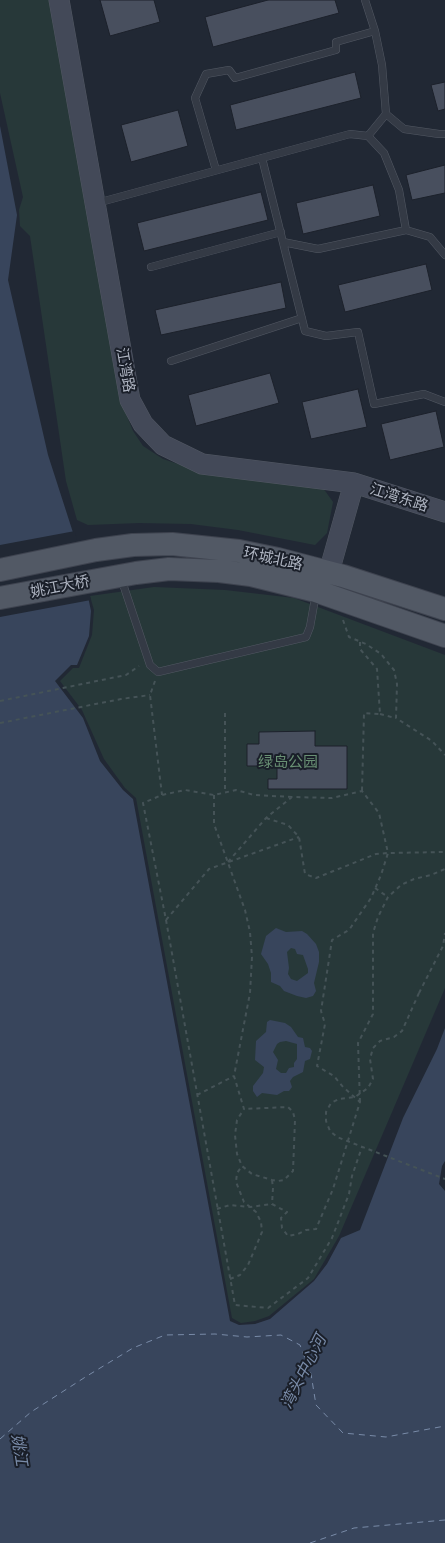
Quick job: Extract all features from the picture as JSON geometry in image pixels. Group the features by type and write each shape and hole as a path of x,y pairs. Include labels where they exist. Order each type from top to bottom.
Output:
{"main road":[{"name":"环城北路","path":"96,550 133,545 172,544 262,556 328,572 445,609"},
{"name":"姚江大桥","path":"0,570 96,550"},
{"name":"环城北路","path":"120,576 169,569 219,571 251,575 316,591 445,636"},
{"name":"姚江大桥","path":"0,598 120,576"}],"street":[{"name":"江湾路","path":"59,0 130,400 143,424 162,445 202,464 354,483"},
{"name":"江湾东路","path":"354,483 445,512"},
{"path":"328,572 354,483"}],"lane":[{"path":"365,0 375,31 382,66 386,114 368,136"},
{"path":"216,170 195,98 206,74 229,70 234,78 336,50 336,42 375,31"},
{"path":"386,114 404,129 445,134"},
{"path":"94,203 350,134 368,136 384,153 399,190 406,230"},
{"path":"262,158 306,331 326,336 358,332 374,404 424,394 445,402"},
{"path":"283,242 318,249 406,230 430,237 445,255"},
{"path":"151,268 281,232"},
{"path":"171,361 302,318"},
{"path":"120,576 150,665 158,672 306,637 310,627 316,591"}],"path":[{"path":"343,620 349,637 381,654 394,670 397,684 396,718"},
{"path":"360,642 360,650 377,669 380,714"},
{"path":"0,701 126,675 139,667 144,648"},
{"path":"158,672 150,695 162,795"},
{"path":"0,723 150,695"},
{"path":"225,713 225,792"},
{"path":"360,1102 334,1076 317,1066 325,1024 321,1011 332,940 349,930 371,898 388,853 379,812 362,791 364,713 396,718 432,741 445,755"},
{"path":"362,791 332,798 254,795 236,790 214,795 186,790 162,795 143,803 166,920 235,1305 268,1308 308,1278 332,1238 349,1194 352,1176 362,1147"},
{"path":"214,795 214,824 244,910 250,932 252,958 250,993 234,1076 244,1109 237,1120 235,1135 237,1154 242,1166 252,1174 278,1182 284,1180 293,1171 295,1120 293,1112 288,1107 244,1109"},
{"path":"228,862 266,818 292,797"},
{"path":"266,818 288,825 299,837 305,874 316,878 376,854 445,852"},
{"path":"166,920 209,869 299,837"},
{"path":"217,1209 230,1205 250,1207 272,1204 287,1212 281,1218 282,1228 288,1236 316,1229 333,1189 360,1102 358,1043 372,1014 373,933 378,917 388,898 400,885 414,878 431,875 445,869"},
{"path":"375,888 388,898"},
{"path":"445,933 443,946 402,1031 394,1037 380,1041 373,1048 370,1059 373,1079 368,1088 355,1097 335,1101 328,1107 326,1112 326,1122 336,1137 445,1179"},
{"path":"197,1095 234,1076"},
{"path":"230,1279 240,1275 248,1265 262,1232 261,1222 256,1212 244,1202 236,1182 237,1173 242,1166"},
{"path":"272,1180 272,1204"}],"green space":[{"path":"0,0 49,0 122,404 133,431 143,446 163,459 202,472 323,488 333,502 327,533 315,545 238,530 191,524 139,523 88,525 77,520 66,481 30,236 20,226 19,210 23,197 0,93"},
{"name":"绿岛公园","path":"154,587 225,590 294,598 445,655 445,988 339,1236 314,1279 269,1316 241,1323 232,1318 136,798 125,788 104,759 82,710 60,681 73,668 79,668 92,635 94,610 90,596"}],"water":[{"path":"0,126 17,215 8,280 48,455 77,545 91,611 89,636 77,665 71,665 55,681 83,718 100,761 123,790 133,799 230,1321 239,1325 255,1324 270,1319 314,1281 327,1264 341,1238 360,1230 403,1118 437,1049 445,1028 445,1161 442,1166 439,1184 445,1191 445,1543 0,1543"},
{"path":"276,928 286,932 302,931 316,944 319,952 319,962 314,983 316,991 313,996 306,998 297,996 284,991 280,986 271,982 268,964 261,954 266,936","holes":["291,948 295,949 297,954 303,955 308,969 308,973 297,981 291,979 288,974 287,952"]},
{"path":"270,1020 285,1023 291,1027 298,1037 303,1038 305,1047 310,1048 312,1051 310,1059 305,1061 303,1072 293,1077 290,1081 292,1087 289,1091 284,1091 277,1095 262,1093 257,1097 253,1091 253,1086 263,1073 264,1067 255,1060 256,1041 266,1032 267,1022","holes":["286,1041 297,1044 297,1059 294,1067 289,1068 286,1073 281,1073 276,1069 278,1060 273,1052 277,1044"]}],"pier":[{"path":"75,531 91,600 0,617 0,545"}],"building":[{"path":"100,0 154,0 160,22 110,36"},
{"path":"268,0 335,0 339,13 213,47 205,17"},
{"path":"355,72 361,98 236,130 230,105"},
{"path":"445,82 445,109 438,111 431,85"},
{"path":"178,110 188,146 131,162 121,125"},
{"path":"445,165 445,193 412,200 406,175"},
{"path":"373,185 380,216 303,234 296,203"},
{"path":"261,192 268,220 144,251 137,223"},
{"path":"426,264 432,290 345,312 338,285"},
{"path":"281,282 286,308 161,335 155,310"},
{"path":"270,373 279,403 196,426 188,395"},
{"path":"358,389 367,427 311,439 302,402"},
{"path":"436,411 444,447 390,460 381,424"},
{"path":"315,731 315,746 347,746 347,789 268,789 268,779 277,779 277,766 247,766 247,744 259,744 259,732"}],"ferry route":[{"path":"0,1439 31,1412 87,1376 133,1348 165,1335 215,1334 247,1337 281,1335 300,1345 311,1374 316,1405 343,1433 386,1437 445,1426"},
{"path":"310,1543 354,1528 445,1520"}],"water label":[{"name":"湾头中心河","path":"304,1372"},
{"name":"姚江","path":"19,1450"}]}
